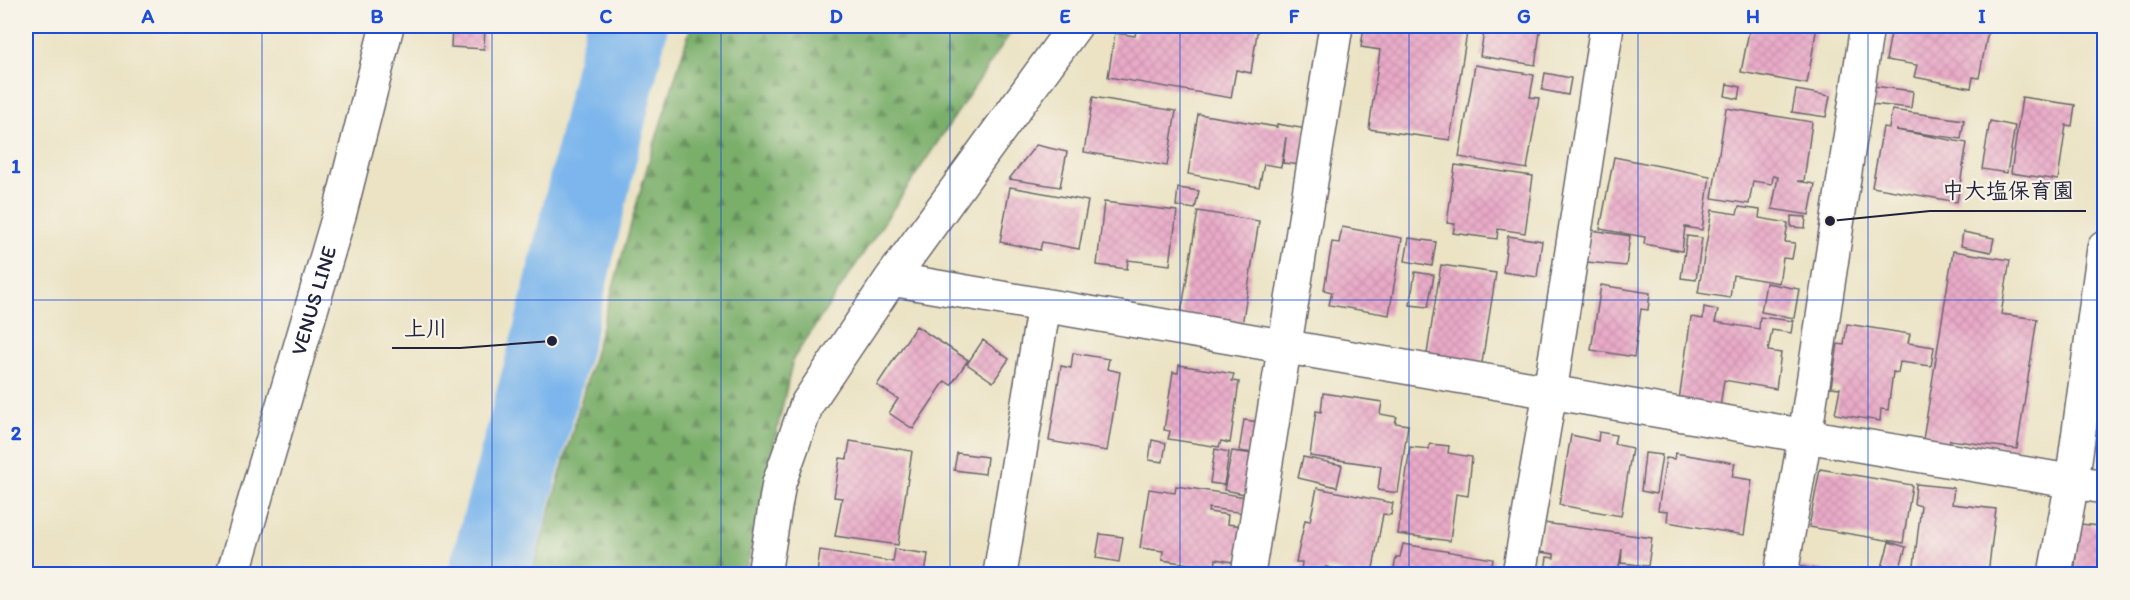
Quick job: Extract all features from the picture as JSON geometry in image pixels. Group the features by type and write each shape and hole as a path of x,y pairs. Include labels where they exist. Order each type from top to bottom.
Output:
{"street":[{"name":"VENUS LINE","path":"233,574 340,212 387,26"},
{"path":"764,574 779,483 807,404 891,279 1075,26"},
{"path":"1248,574 1336,26"},
{"path":"1519,574 1607,26"},
{"path":"1781,574 1805,436 1867,26"},
{"path":"2055,574 2072,482 2104,248"},
{"path":"891,279 2104,487"},
{"path":"1000,574 1044,305"}],"green space":[{"path":"691,26 1015,26 793,359 745,574 532,574 646,171"}],"building":[{"path":"452,26 485,26 484,49 451,47"},
{"path":"1137,26 1258,26 1251,73 1236,70 1231,98 1108,77 1115,33 1135,36"},
{"path":"1364,26 1468,26 1450,140 1369,129 1380,50 1361,47"},
{"path":"1485,26 1541,26 1535,65 1480,56"},
{"path":"1750,26 1817,26 1807,84 1741,72"},
{"path":"1883,26 1989,26 1979,78 1973,77 1971,88 1914,77 1917,65 1886,60 1892,28"},
{"path":"1475,65 1534,75 1530,97 1539,98 1527,169 1459,157"},
{"path":"1545,73 1571,78 1568,95 1542,90"},
{"path":"1727,84 1741,87 1739,99 1725,96"},
{"path":"1873,86 1913,91 1911,108 1871,104"},
{"path":"1796,90 1830,96 1826,117 1792,112"},
{"path":"1093,97 1176,111 1167,166 1084,152"},
{"path":"2022,97 2075,105 2072,126 2066,125 2058,180 2011,173"},
{"path":"1726,108 1812,122 1804,181 1797,181 1815,184 1809,215 1772,209 1778,177 1773,176 1772,184 1753,181 1749,204 1712,198"},
{"path":"1892,110 1964,120 1961,139 1896,130 1967,143 1957,202 1872,187 1883,127 1889,128"},
{"path":"1198,114 1277,127 1277,124 1307,129 1302,165 1283,163 1286,137 1281,167 1264,164 1259,187 1188,174"},
{"path":"1990,121 2015,126 2007,173 1982,169"},
{"path":"1036,145 1067,152 1060,187 1009,179"},
{"path":"1614,157 1710,176 1702,230 1685,227 1682,251 1644,244 1645,237 1600,229"},
{"path":"1455,165 1533,176 1525,233 1498,229 1497,239 1453,233 1455,224 1447,223"},
{"path":"1010,187 1088,201 1079,249 1042,242 1040,250 1000,242"},
{"path":"1178,188 1199,191 1195,209 1176,206"},
{"path":"1104,202 1177,211 1170,265 1128,260 1127,269 1097,265"},
{"path":"1739,207 1760,210 1759,218 1788,223 1785,242 1795,243 1792,259 1783,258 1779,283 1733,275 1730,298 1698,293 1712,210 1737,214"},
{"path":"1198,211 1259,221 1242,325 1181,314"},
{"path":"1791,216 1806,217 1805,228 1791,227"},
{"path":"1342,227 1402,238 1389,315 1329,305 1332,292 1324,290 1332,242 1339,243"},
{"path":"1591,230 1630,236 1626,266 1587,262"},
{"path":"1963,232 1994,238 1991,252 1961,246"},
{"path":"1508,236 1542,241 1537,277 1503,272"},
{"path":"1687,236 1702,238 1696,280 1681,278"},
{"path":"1409,238 1436,242 1432,266 1405,261"},
{"path":"1953,251 2010,260 2001,314 2037,319 2017,449 1950,440 1948,450 1922,446"},
{"path":"1441,265 1496,273 1481,369 1426,360"},
{"path":"1415,272 1434,275 1428,307 1410,305"},
{"path":"1766,283 1799,289 1794,318 1761,312"},
{"path":"1601,285 1650,293 1648,310 1641,309 1634,357 1591,350"},
{"path":"1704,307 1718,310 1715,322 1759,329 1760,317 1793,321 1791,333 1772,330 1768,351 1781,353 1776,389 1724,380 1720,407 1679,400 1691,317 1703,319"},
{"path":"1847,324 1910,334 1908,343 1934,347 1931,366 1900,362 1898,373 1893,372 1888,410 1881,409 1880,421 1835,414 1840,388 1831,387 1838,344 1844,345"},
{"path":"916,326 968,360 951,385 945,381 913,429 889,413 898,399 877,385"},
{"path":"983,340 1009,359 993,382 967,364"},
{"path":"1073,353 1109,359 1107,369 1120,372 1107,451 1049,441 1061,366 1071,368"},
{"path":"1179,365 1234,374 1232,381 1239,382 1230,443 1221,441 1219,447 1168,439 1170,431 1164,430 1173,372 1178,373"},
{"path":"1323,393 1382,402 1380,414 1397,417 1395,423 1408,425 1398,493 1378,490 1381,466 1310,456 1316,411 1321,412"},
{"path":"1244,420 1259,422 1254,453 1239,451"},
{"path":"1599,432 1616,435 1614,444 1632,448 1621,516 1559,505 1571,435 1598,441"},
{"path":"1152,440 1166,443 1163,462 1149,460"},
{"path":"850,441 912,451 898,545 835,536 842,498 834,497 840,458 847,459"},
{"path":"1430,444 1449,446 1448,453 1472,457 1468,496 1456,494 1450,541 1398,534 1410,447 1429,449"},
{"path":"1215,449 1229,452 1224,485 1210,483"},
{"path":"1232,451 1253,454 1245,494 1224,490"},
{"path":"957,453 987,457 985,474 954,470"},
{"path":"1645,453 1662,455 1656,494 1641,491"},
{"path":"1675,453 1735,463 1732,477 1752,480 1744,535 1667,522 1668,511 1658,510 1666,458 1674,459"},
{"path":"1303,457 1342,465 1337,487 1298,478"},
{"path":"1820,469 1912,485 1903,543 1809,527"},
{"path":"1916,484 1954,488 1952,504 1996,509 1988,574 1913,574 1921,506 1914,504"},
{"path":"1176,486 1247,497 1244,513 1209,508 1208,512 1228,515 1227,524 1243,526 1237,563 1216,559 1215,568 1162,560 1163,551 1140,548 1149,489 1175,493"},
{"path":"1317,488 1393,503 1391,515 1383,514 1372,574 1341,574 1342,571 1326,567 1325,574 1301,570 1302,562 1296,562 1305,520 1310,521"},
{"path":"1544,523 1652,538 1648,566 1621,563 1622,549 1619,567 1641,570 1641,574 1553,574 1545,572 1547,557 1554,558 1554,554 1540,552"},
{"path":"2080,524 2098,526 2097,537 2104,537 2104,571 2093,570 2093,574 2074,574"},
{"path":"1100,534 1123,537 1119,562 1096,558"},
{"path":"1889,542 1906,547 1898,574 1881,571"},
{"path":"1403,544 1493,559 1491,574 1393,574 1396,557 1400,557"},
{"path":"895,549 928,554 925,574 817,574 820,550 893,562"},
{"path":"1797,566 1838,573 1838,574 1795,574"}],"waterway":[{"path":"489,574 552,341 627,26"}],"place":[{"name":"中大塩保育園","path":"1830,221"},
{"name":"上川","path":"552,341"}]}
